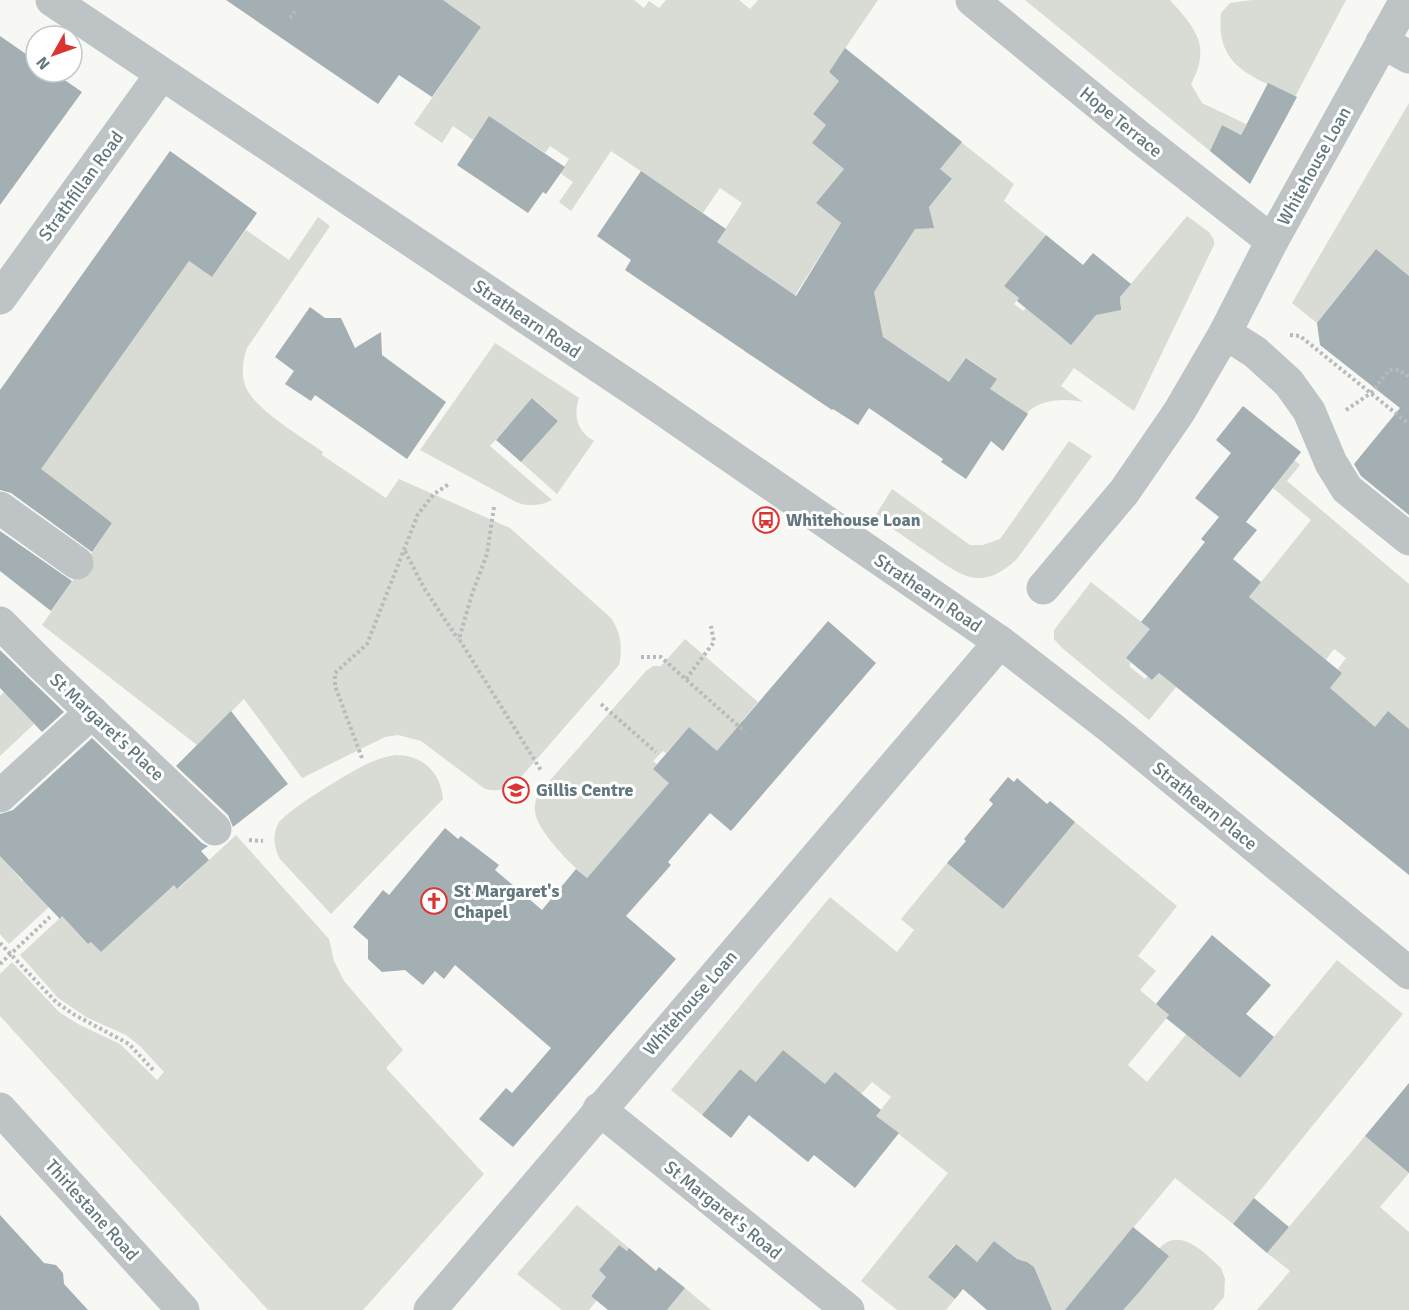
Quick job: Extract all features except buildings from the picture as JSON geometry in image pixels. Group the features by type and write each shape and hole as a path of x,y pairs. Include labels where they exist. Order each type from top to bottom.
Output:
{"street":[{"name":"Strathearn Road","path":"52,0 642,395 999,642"},
{"name":"Hope Terrace","path":"972,0 1138,136 1272,241"},
{"name":"Whitehouse Loan","path":"1043,588 1124,492 1179,412 1225,333 1272,241 1395,50 1406,0"},
{"name":"Strathfillan Road","path":"0,298 161,75"},
{"path":"1225,333 1255,352 1289,383 1318,429 1331,463 1347,489 1409,539"},
{"path":"0,508 77,563"},
{"name":"St Margaret's Place","path":"0,623 215,829"},
{"name":"Whitehouse Loan","path":"430,1310 999,642"},
{"name":"Strathearn Place","path":"999,642 1119,735 1409,973"},
{"path":"0,796 92,712"},
{"name":"Thirlestane Road","path":"0,1109 183,1310"},
{"name":"St Margaret's Road","path":"599,1109 848,1310"}],"path":[{"path":"290,18 295,11"},
{"path":"1255,352 1281,337 1300,336 1409,424"},
{"path":"1318,429 1371,393 1389,370 1399,370 1409,377"},
{"path":"362,758 334,679 335,673 367,644 418,514 434,494 449,484"},
{"path":"459,639 487,554 494,507"},
{"path":"405,551 424,588 459,639 542,772"},
{"path":"686,679 714,642 711,626"},
{"path":"641,657 662,657 745,732"},
{"path":"601,704 656,752"},
{"path":"0,964 50,917"},
{"path":"0,943 56,1002 78,1017 129,1044 155,1072"}],"shaded area":[{"path":"383,0 634,0 644,8 649,1 659,8 666,0 739,0 750,9 758,0 878,0 829,72 839,81 813,114 826,125 812,143 844,169 816,203 841,223 755,358 744,351 775,305 714,246 742,203 720,188 703,213 611,151 571,211 559,202 573,182 560,173 569,159 550,146 545,153 489,116 473,140 453,126 442,143 414,124 481,27 449,4 420,45"},
{"path":"1025,0 1170,0 1187,20 1198,38 1200,59 1191,84 1202,103 1246,124 1241,135 1222,125 1210,151"},
{"path":"1252,0 1346,0 1295,97 1240,68 1224,47 1221,13 1230,3"},
{"path":"1409,103 1409,276 1376,249 1317,323 1292,303"},
{"path":"961,142 1014,184 1004,201 1046,235 1004,286 1019,298 1014,304 1023,311 1028,306 1039,319 1063,339 1102,307 1121,306 1120,297 1187,216 1209,232 1214,245 1134,411 1074,368 1061,386 1083,402 1062,400 1041,404 1029,411 1021,424 990,389 996,378 967,358 942,395 913,376 921,363 907,353 891,375 847,227 932,221 929,207 952,180 940,169"},
{"path":"318,217 330,226 247,348 243,376 250,394 267,413 323,452 322,455 386,498 399,479 510,528 611,618 619,635 621,653 619,665 515,784 504,789 485,789 421,741 398,735 385,737 302,778 244,699 197,745 42,625 112,523 39,471 189,261 212,277 246,230 289,260"},
{"path":"495,343 579,398 576,411 580,428 594,441 557,494 521,462 558,421 533,398 490,446 552,500 543,504 530,505 516,502 420,450"},
{"path":"1069,441 1092,456 1017,559 993,575 982,578 972,577 952,569 875,516 892,489 970,545 983,545 1000,539"},
{"path":"1294,460 1300,465 1287,481 1409,584 1409,752 1391,737 1402,723 1389,712 1376,736 1330,688 1342,673 1338,669 1346,658 1334,649 1315,674 1253,625 1265,610 1249,597 1311,520 1273,488"},
{"path":"1091,582 1150,629 1126,658 1131,663 1129,666 1145,679 1148,676 1153,680 1159,673 1176,687 1149,720 1054,639 1054,630"},
{"path":"685,639 758,702 742,721 756,733 730,763 689,727 666,753 663,751 653,761 657,764 653,769 672,780 587,878 556,848 542,829 535,812 538,794 646,671 653,666 661,666"},
{"path":"4,692 34,724 0,756 0,696"},
{"path":"396,755 414,758 429,767 439,781 443,799 331,914 280,859 274,842 276,828 293,810 335,782 369,763"},
{"path":"1075,822 1177,906 1138,956 1156,971 1140,990 1169,1015 1128,1065 1147,1082 1189,1031 1241,1077 1337,960 1403,1014 1233,1224 1175,1178 1102,1265 1159,1249 1167,1242 1175,1240 1192,1244 1221,1268 1225,1279 1224,1297 1213,1310 1011,1310 1034,1267 1017,1259 994,1241 977,1262 955,1244 929,1276 955,1299 946,1310 897,1310 861,1281 948,1173 876,1116 891,1097 872,1082 861,1094 825,1084 783,1050 763,1074 768,1092 740,1069 702,1115 671,1090 830,897 897,952 914,930 901,919 947,863 1003,909"},
{"path":"236,835 329,939 334,961 344,981 403,1050 386,1068 484,1174 363,1310 268,1310 0,1016 0,974 12,962 59,1012 78,1024 120,1044 157,1080 164,1072 140,1046 126,1035 86,1017 58,998 20,955 62,916 88,944 91,942 101,952 174,885 178,889"},
{"path":"0,854 22,881 27,878 51,905 9,944 0,934"},
{"path":"1365,1136 1409,1173 1380,1207 1409,1232 1409,1310 1257,1310 1290,1271 1267,1253"},
{"path":"577,1205 629,1248 627,1251 619,1245 599,1270 606,1277 591,1295 597,1300 589,1310 562,1310 517,1274"},
{"path":"685,1288 711,1310 667,1310"}],"place":[{"name":"Whitehouse Loan","path":"766,520"},
{"name":"Gillis Centre","path":"516,790"},
{"name":"St Margaret's Chapel","path":"434,901"}]}
